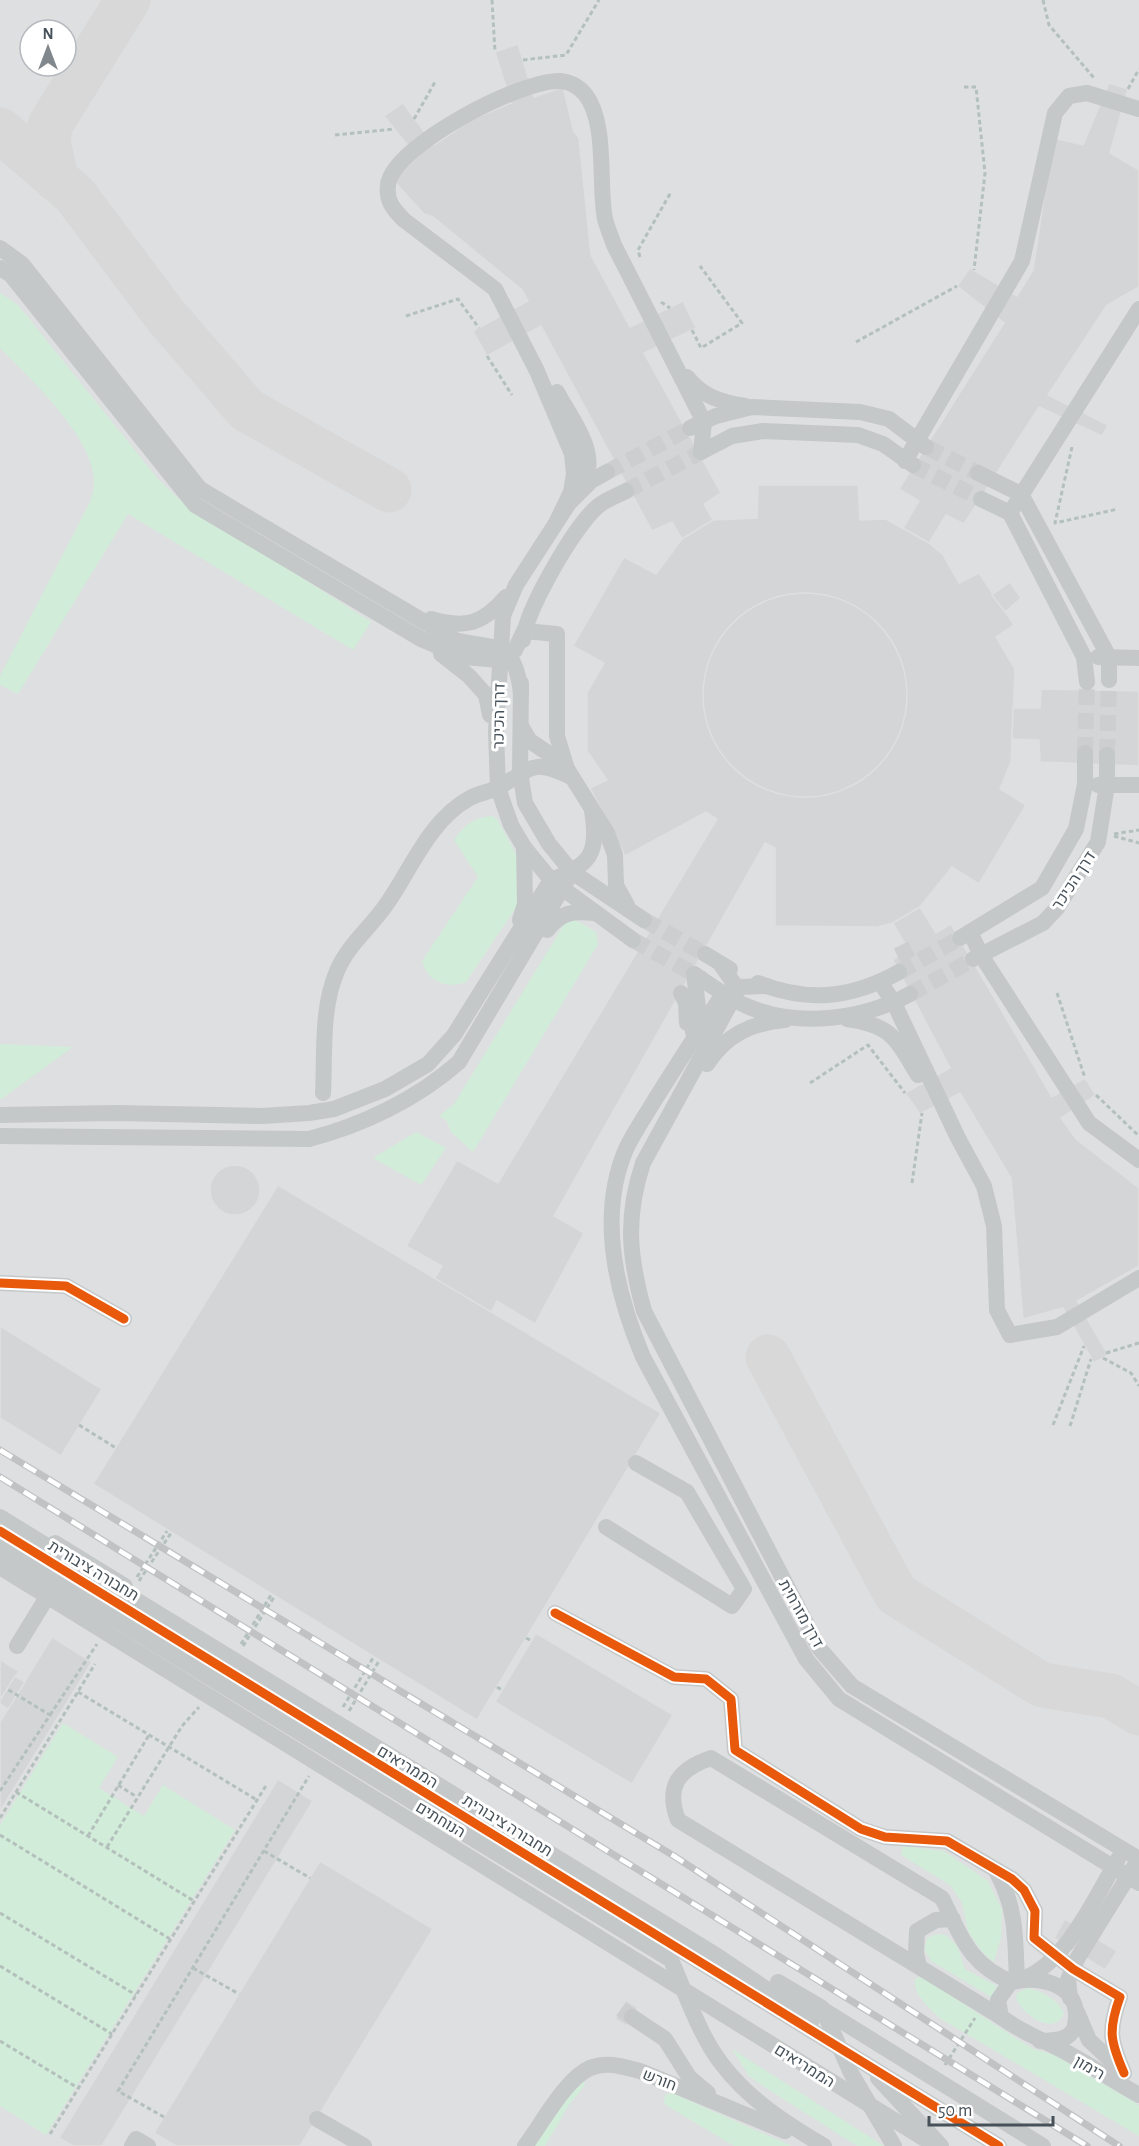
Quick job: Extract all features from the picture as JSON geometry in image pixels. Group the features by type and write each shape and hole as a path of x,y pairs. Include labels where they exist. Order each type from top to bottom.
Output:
{"street":[{"path":"557,521 571,492 574,474 572,454 537,371 495,289 404,220 391,207 387,197 387,183 395,167 442,128 492,101 540,84 561,81 575,86 585,95 596,118 605,220 614,245 676,362 697,425 701,452 732,436 763,431 858,435 882,444 909,463 923,445 1022,261 1055,113 1069,96 1087,93 1139,109"},
{"path":"0,248 22,264 200,489 455,640 503,655 518,669 521,694"},
{"path":"0,268 11,275 195,505 421,639 469,676 486,695 496,732"},
{"path":"1010,513 1139,309"},
{"path":"676,362 694,385 708,396 722,402 752,407 860,412 889,419 923,445"},
{"path":"537,371 557,391 585,443 591,463 590,474 580,492"},
{"path":"697,425 752,407"},
{"name":"דרך הכיכר","path":"608,472 591,481 557,521 516,585 504,616 496,732 498,788 511,825 524,847 557,885 633,940"},
{"path":"978,472 1021,494 1109,657 1110,680"},
{"name":"דרך הכיכר","path":"626,491 597,506 577,532 530,610 524,631 520,772 525,803 549,844 572,872 644,920"},
{"path":"981,499 1010,513 1084,657 1087,682"},
{"path":"404,610 450,625 466,624 492,613 516,585"},
{"path":"421,639 464,657 503,655 515,650 524,631 557,634 557,736 569,776"},
{"path":"1084,657 1139,658"},
{"path":"520,725 530,741 559,759 607,833 615,855 616,885 630,909"},
{"name":"דרך הכיכר","path":"1085,753 1085,784 1076,828 1042,888 965,935 977,957 1043,923 1058,908 1098,842 1107,785 1107,755"},
{"path":"323,1093 327,1001 342,963 351,946 385,906 444,818 469,799 498,788 520,772 540,766 552,768 569,776"},
{"path":"1085,784 1139,784"},
{"path":"498,788 507,790 525,803"},
{"path":"0,1115 117,1113 262,1116 334,1109 385,1089 428,1064 454,1035 507,951 557,885 593,850 596,836 592,812"},
{"path":"507,951 525,904 524,847"},
{"path":"0,1136 309,1139 333,1133 397,1104 433,1084 459,1062 489,1015 557,885"},
{"path":"489,1015 505,996 557,918 576,912 594,913"},
{"path":"705,954 721,965 786,993 848,994 899,972"},
{"path":"977,957 1089,1123 1139,1160"},
{"path":"643,1163 731,994 721,965"},
{"path":"798,1018 751,1008 694,974 698,1007 693,1033 626,1150 617,1180 612,1250 617,1286 629,1323 643,1357 806,1659 820,1679 839,1699 1133,1880"},
{"path":"880,982 894,1003 958,1138 984,1186 994,1226 997,1310 1010,1335 1057,1327 1139,1278"},
{"path":"671,1075 731,994 766,986"},
{"path":"671,1075 688,1019 686,1003 681,993"},
{"path":"643,1163 718,1048 734,1034 768,1022 859,1014 894,1003 910,994"},
{"path":"828,1017 879,1025 890,1032 958,1138"},
{"name":"דרך מזרחית","path":"643,1163 635,1185 630,1222 631,1267 644,1311 819,1648 852,1686 1139,1859"},
{"path":"0,1283 66,1286 124,1320"},
{"path":"687,1492 694,1476 721,1458"},
{"path":"606,1527 732,1606 744,1589 687,1492 636,1463"},
{"path":"0,1510 822,2008 1043,2146"},
{"name":"הממריאים","path":"0,1517 334,1728 790,2003 854,2052 939,2146"},
{"name":"תחבורה ציבורית","path":"0,1531 228,1671 334,1728 999,2146"},
{"name":"הנוחתים","path":"0,1549 671,1960 822,2008"},
{"name":"הממריאים","path":"0,1568 939,2146"},
{"path":"17,1646 55,1583"},
{"path":"555,1613 674,1677 706,1679 731,1699 735,1750 861,1829 885,1837 947,1841 1012,1879 1023,1890 1035,1911 1034,1938 1055,1957 1120,1996 1111,2021 1110,2039 1124,2073"},
{"path":"1073,2004 1050,1982 1017,1980 981,1966 942,1898 711,1758 692,1765 682,1774 672,1793 673,1807 678,1820 1040,2041 1060,2040 1072,2033 1076,2023 1073,2004 1068,1980 1073,1969 1079,1938 1124,1850"},
{"path":"1001,2017 998,2000 1017,1980 1034,1973 1079,1938 1133,1880 1139,1859"},
{"path":"996,1870 1009,1893 1013,1912 1017,1980"},
{"path":"919,1966 915,1942 917,1931 936,1920 952,1919"},
{"path":"671,1960 720,2062 746,2092 787,2124 823,2146"},
{"name":"רימון","path":"1073,2004 1089,2040 1139,2085"},
{"path":"822,2008 851,2073 894,2146"},
{"path":"632,2017 665,2039 689,2077 724,2105"},
{"name":"רימון","path":"1040,2041 1058,2048 1139,2095"},
{"name":"חורש","path":"525,2146 570,2085 590,2068 616,2064 640,2071 823,2146"},
{"path":"317,2119 364,2146"},
{"path":"132,2146 136,2139 148,2146"}],"path":[{"path":"492,0 495,52"},
{"path":"523,60 566,55 599,0"},
{"path":"1043,0 1049,25 1098,83"},
{"path":"1128,89 1139,69"},
{"path":"414,119 435,82"},
{"path":"964,87 975,87 985,173 974,270"},
{"path":"335,135 394,129"},
{"path":"641,261 638,250 671,192"},
{"path":"692,330 701,348 742,323 700,266"},
{"path":"856,342 957,286"},
{"path":"656,297 670,308"},
{"path":"406,316 458,299 479,328"},
{"path":"487,356 512,395"},
{"path":"1072,447 1055,523 1118,509"},
{"path":"1139,830 1110,835 1139,843"},
{"path":"1057,993 1085,1078"},
{"path":"810,1083 868,1045 905,1093"},
{"path":"1096,1095 1139,1136"},
{"path":"912,1183 922,1113"},
{"path":"1106,1353 1139,1343"},
{"path":"1053,1425 1084,1346"},
{"path":"1103,1358 1131,1373 1139,1386"},
{"path":"1070,1426 1091,1359"},
{"path":"80,1425 116,1448"},
{"path":"125,1594 167,1531"},
{"path":"228,1671 274,1597"},
{"path":"526,1638 532,1641"},
{"path":"334,1728 374,1658"},
{"path":"334,1728 379,1661"},
{"path":"0,1818 95,1665"},
{"path":"497,1687 502,1690"},
{"path":"0,1791 50,1715 7,1689"},
{"path":"78,1692 257,1800"},
{"path":"107,1847 182,1726 208,1697"},
{"path":"88,1836 149,1735"},
{"path":"164,2117 118,2091 310,1774"},
{"path":"50,2134 267,1784"},
{"path":"118,1785 138,1797"},
{"path":"16,1792 195,1901"},
{"path":"0,1835 171,1939"},
{"path":"264,1851 309,1878"},
{"path":"0,1913 136,1995"},
{"path":"0,1966 112,2034"},
{"path":"193,1968 239,1994"},
{"path":"936,2080 983,2006"},
{"path":"0,2042 79,2089"}],"shaded area":[{"path":"0,0 1139,0 1139,2146 0,2146"}],"green space":[{"path":"0,293 18,305 158,479 179,499 371,622 353,650 128,514 18,694 0,685 0,676 90,502 94,482 90,462 71,426 42,391 0,348"},
{"path":"492,816 497,819 518,858 519,903 466,982 446,984 429,975 422,961 478,877 454,840 470,823 479,818"},
{"path":"576,920 596,932 598,944 473,1152 451,1132 446,1120 439,1116 454,1104 565,923"},
{"path":"0,1044 73,1047 0,1100"},
{"path":"416,1132 446,1148 421,1185 373,1158"},
{"path":"63,1723 118,1757 99,1788 144,1816 163,1785 235,1830 46,2135 0,2106 0,1825"},
{"path":"903,1846 944,1851 988,1881 1002,1910 1001,1937 994,1962 982,1952 968,1931 962,1903 950,1885 901,1855"},
{"path":"937,1934 946,1935 957,1946 965,1969 997,1986 991,1997 931,1961 925,1950 927,1938"},
{"path":"921,1976 1034,2049 1054,2055 1139,2105 1139,2136 941,2019 919,1996 915,1979"},
{"path":"1027,1988 1044,1994 1062,2009 1064,2014 1059,2021 1045,2023 1038,2021 1024,2010 1016,1998 1017,1993"},
{"path":"732,2049 884,2146 857,2146 766,2088 749,2076"},
{"path":"583,2080 585,2085 569,2105 545,2146 533,2146 561,2100"},
{"path":"672,2093 792,2146 734,2146 664,2104 665,2095"}],"building":[{"path":"518,44 534,97 563,87 574,132 579,138 591,255 630,327 683,301 696,328 644,353 721,493 704,504 713,520 682,539 672,522 652,531 541,326 487,356 473,331 528,301 522,290 433,217 424,214 393,180 417,157 384,116 403,103 434,145 473,119 511,103 495,52"},
{"path":"1109,83 1128,89 1110,153 1139,170 1139,287 1107,305 1048,395 1108,425 1102,436 1039,407 964,524 946,515 929,543 903,528 919,501 899,489 1004,323 957,286 970,268 1017,296 1033,270 1053,138 1083,145"},
{"path":"758,485 858,485 860,520 886,519 929,543 943,555 959,583 979,573 1014,625 996,637 1015,669 1011,762 1000,789 1026,805 979,884 952,867 920,907 893,923 877,927 775,926 775,848 765,843 554,1216 584,1233 535,1324 497,1301 491,1313 434,1280 442,1266 406,1246 457,1160 498,1183 717,819 706,812 625,856 590,788 607,780 587,751 587,693 604,663 573,646 624,557 656,574 682,539 713,520 757,518"},
{"path":"1010,582 1021,598 1005,612 992,595"},
{"path":"805,593 825,595 853,605 870,616 884,630 899,656 905,675 907,695 905,715 895,743 884,760 870,774 844,789 825,795 805,797 785,795 757,785 740,774 726,760 711,734 705,715 703,695 705,675 715,647 726,630 740,616 766,601 785,595"},
{"path":"1041,689 1139,691 1139,766 1040,762 1039,740 1012,739 1013,708 1040,708"},
{"path":"920,907 936,933 951,924 1052,1097 1085,1078 1096,1095 1061,1118 1076,1139 1139,1188 1139,1266 1077,1301 1108,1355 1094,1363 1063,1308 1023,1319 1011,1178 960,1093 920,1114 905,1093 950,1068 893,960 908,949 893,923"},
{"path":"230,1165 240,1165 253,1172 260,1185 260,1195 253,1208 240,1215 230,1215 221,1211 214,1204 210,1195 210,1185 214,1176 221,1169"},
{"path":"278,1185 661,1413 477,1720 93,1484"},
{"path":"0,1326 102,1389 61,1456 0,1418"},
{"path":"536,1633 673,1715 632,1784 495,1702"},
{"path":"52,1637 92,1662 0,1811 0,1722"},
{"path":"0,1660 19,1671 0,1700"},
{"path":"15,1676 25,1682 8,1709 0,1704 0,1700"},
{"path":"278,1779 313,1801 102,2146 73,2146 59,2138"},
{"path":"320,1861 433,1929 300,2146 176,2146 154,2133"},
{"path":"1065,1919 1117,1951 1105,1970 1054,1938"},
{"path":"626,2000 638,2008 626,2026 615,2019"}],"taxiway":[{"path":"56,179 48,141 50,125 128,0"},
{"path":"0,130 75,195 165,315 247,410 389,490"},
{"path":"768,1357 896,1594 1042,1685 1111,1696 1139,1713"}],"tunnel":[{"path":"607,472 690,428"},
{"path":"927,447 978,473"},
{"path":"626,491 701,452"},
{"path":"913,465 981,499"},
{"path":"1107,755 1109,680"},
{"path":"1085,753 1087,682"},
{"path":"644,920 705,954"},
{"path":"899,972 960,938"},
{"path":"633,940 694,974"},
{"path":"901,945 911,965"},
{"path":"910,994 972,960"},
{"path":"621,2009 632,2017"}],"railway":[{"path":"0,1450 674,1856 1119,2146"},
{"path":"0,1477 1087,2146"}],"cycle path":[{"path":"0,1283 66,1286 124,1319"},
{"path":"0,1531 999,2146"},
{"path":"555,1613 674,1677 706,1679 731,1699 735,1750 861,1829 885,1837 947,1841 1012,1879 1024,1890 1035,1911 1034,1938 1073,1969 1120,1997 1112,2035 1124,2073"}]}
